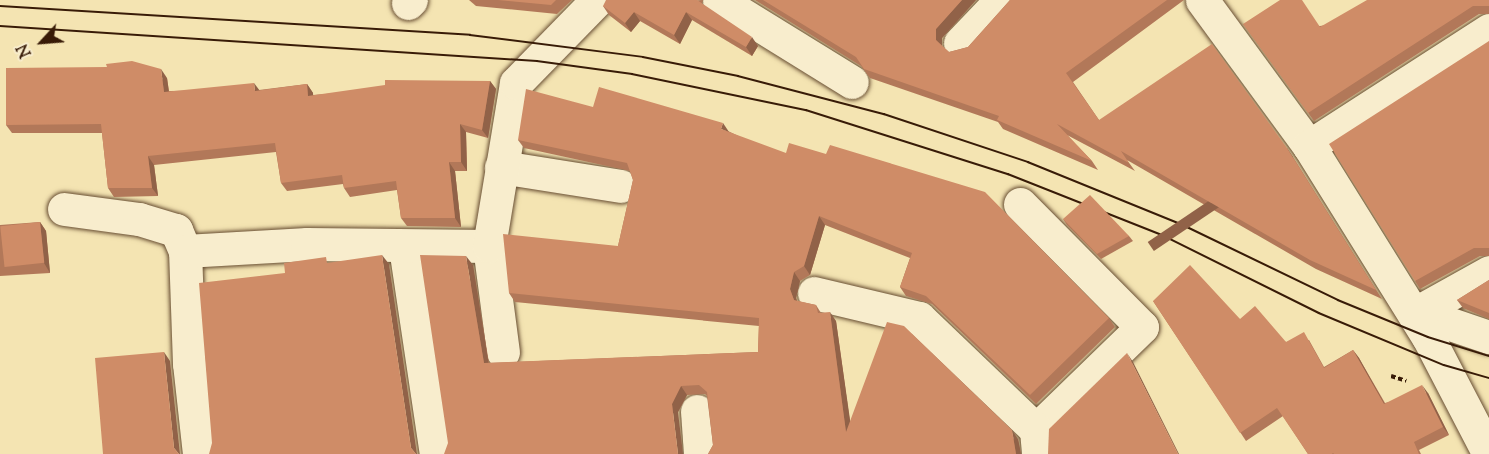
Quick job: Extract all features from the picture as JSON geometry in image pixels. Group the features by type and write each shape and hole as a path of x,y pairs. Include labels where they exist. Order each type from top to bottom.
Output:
{"street":[{"path":"503,352 489,246 516,83 597,0"},
{"path":"719,0 852,82"},
{"path":"960,43 1001,0"},
{"path":"1202,0 1309,146 1416,313 1489,454"},
{"path":"1309,146 1489,30"},
{"path":"501,167 621,186"},
{"path":"814,293 919,318 1037,442 1142,327 1020,204"},
{"path":"64,209 139,219 176,230 185,251 189,364 199,454"},
{"path":"185,251 307,244 405,247 489,246"},
{"path":"405,247 436,454"},
{"path":"1416,313 1489,272"},
{"path":"1416,313 1489,337"},
{"path":"697,411 700,454"}],"building":[{"path":"498,0 556,0 551,5"},
{"path":"606,0 697,0 752,37 746,47 686,12 674,35 634,12 625,23 603,6"},
{"path":"763,0 962,0 936,29 936,40 949,52 968,47 1010,0 1167,0 1066,73 1099,120 1212,44 1287,148 1376,290 1310,260 1121,151 1129,163 1057,124 1092,161 997,120 999,116 864,69 856,57"},
{"path":"1280,0 1302,0 1320,27 1367,0 1489,0 1489,6 1473,6 1308,113 1243,24"},
{"path":"1489,41 1489,248 1474,248 1415,281 1329,144"},
{"path":"132,61 161,69 164,92 254,83 255,91 307,84 308,96 385,85 385,80 490,81 482,130 460,124 461,162 449,162 455,218 401,218 396,181 344,188 342,175 281,183 275,143 148,156 152,188 108,188 101,124 6,125 6,68 107,67 106,64"},
{"path":"599,87 723,123 721,129 786,153 789,143 826,154 830,145 985,192 1109,318 1030,395 926,296 900,287 912,253 819,216 804,266 794,272 790,289 794,300 816,305 818,313 830,312 846,432 887,322 904,326 1012,430 1016,454 708,454 713,445 707,392 699,385 681,386 672,404 678,454 444,454 448,443 420,255 466,256 484,363 758,352 759,318 509,293 503,234 618,246 633,180 627,163 518,140 526,89 593,107"},
{"path":"1090,195 1129,236 1097,254 1063,219"},
{"path":"40,222 44,263 5,267 0,226"},
{"path":"382,255 411,448 416,454 209,454 212,443 199,283 285,273 284,263 326,257 327,263"},
{"path":"1190,265 1240,319 1255,306 1286,342 1304,332 1324,368 1353,350 1384,404 1422,385 1443,427 1414,442 1419,454 1308,454 1277,408 1240,433 1153,301"},
{"path":"1489,280 1489,313 1457,300"},
{"path":"164,352 174,448 179,454 103,454 95,358"},
{"path":"1127,353 1178,454 1048,454 1049,429"}],"tram line":[{"path":"0,6 470,35 643,57 738,76 884,114 1028,162 1181,224 1338,300 1428,337 1489,356"},
{"path":"0,26 537,61 632,74 806,110 1008,174 1162,235 1319,313 1444,365 1489,378"}]}
